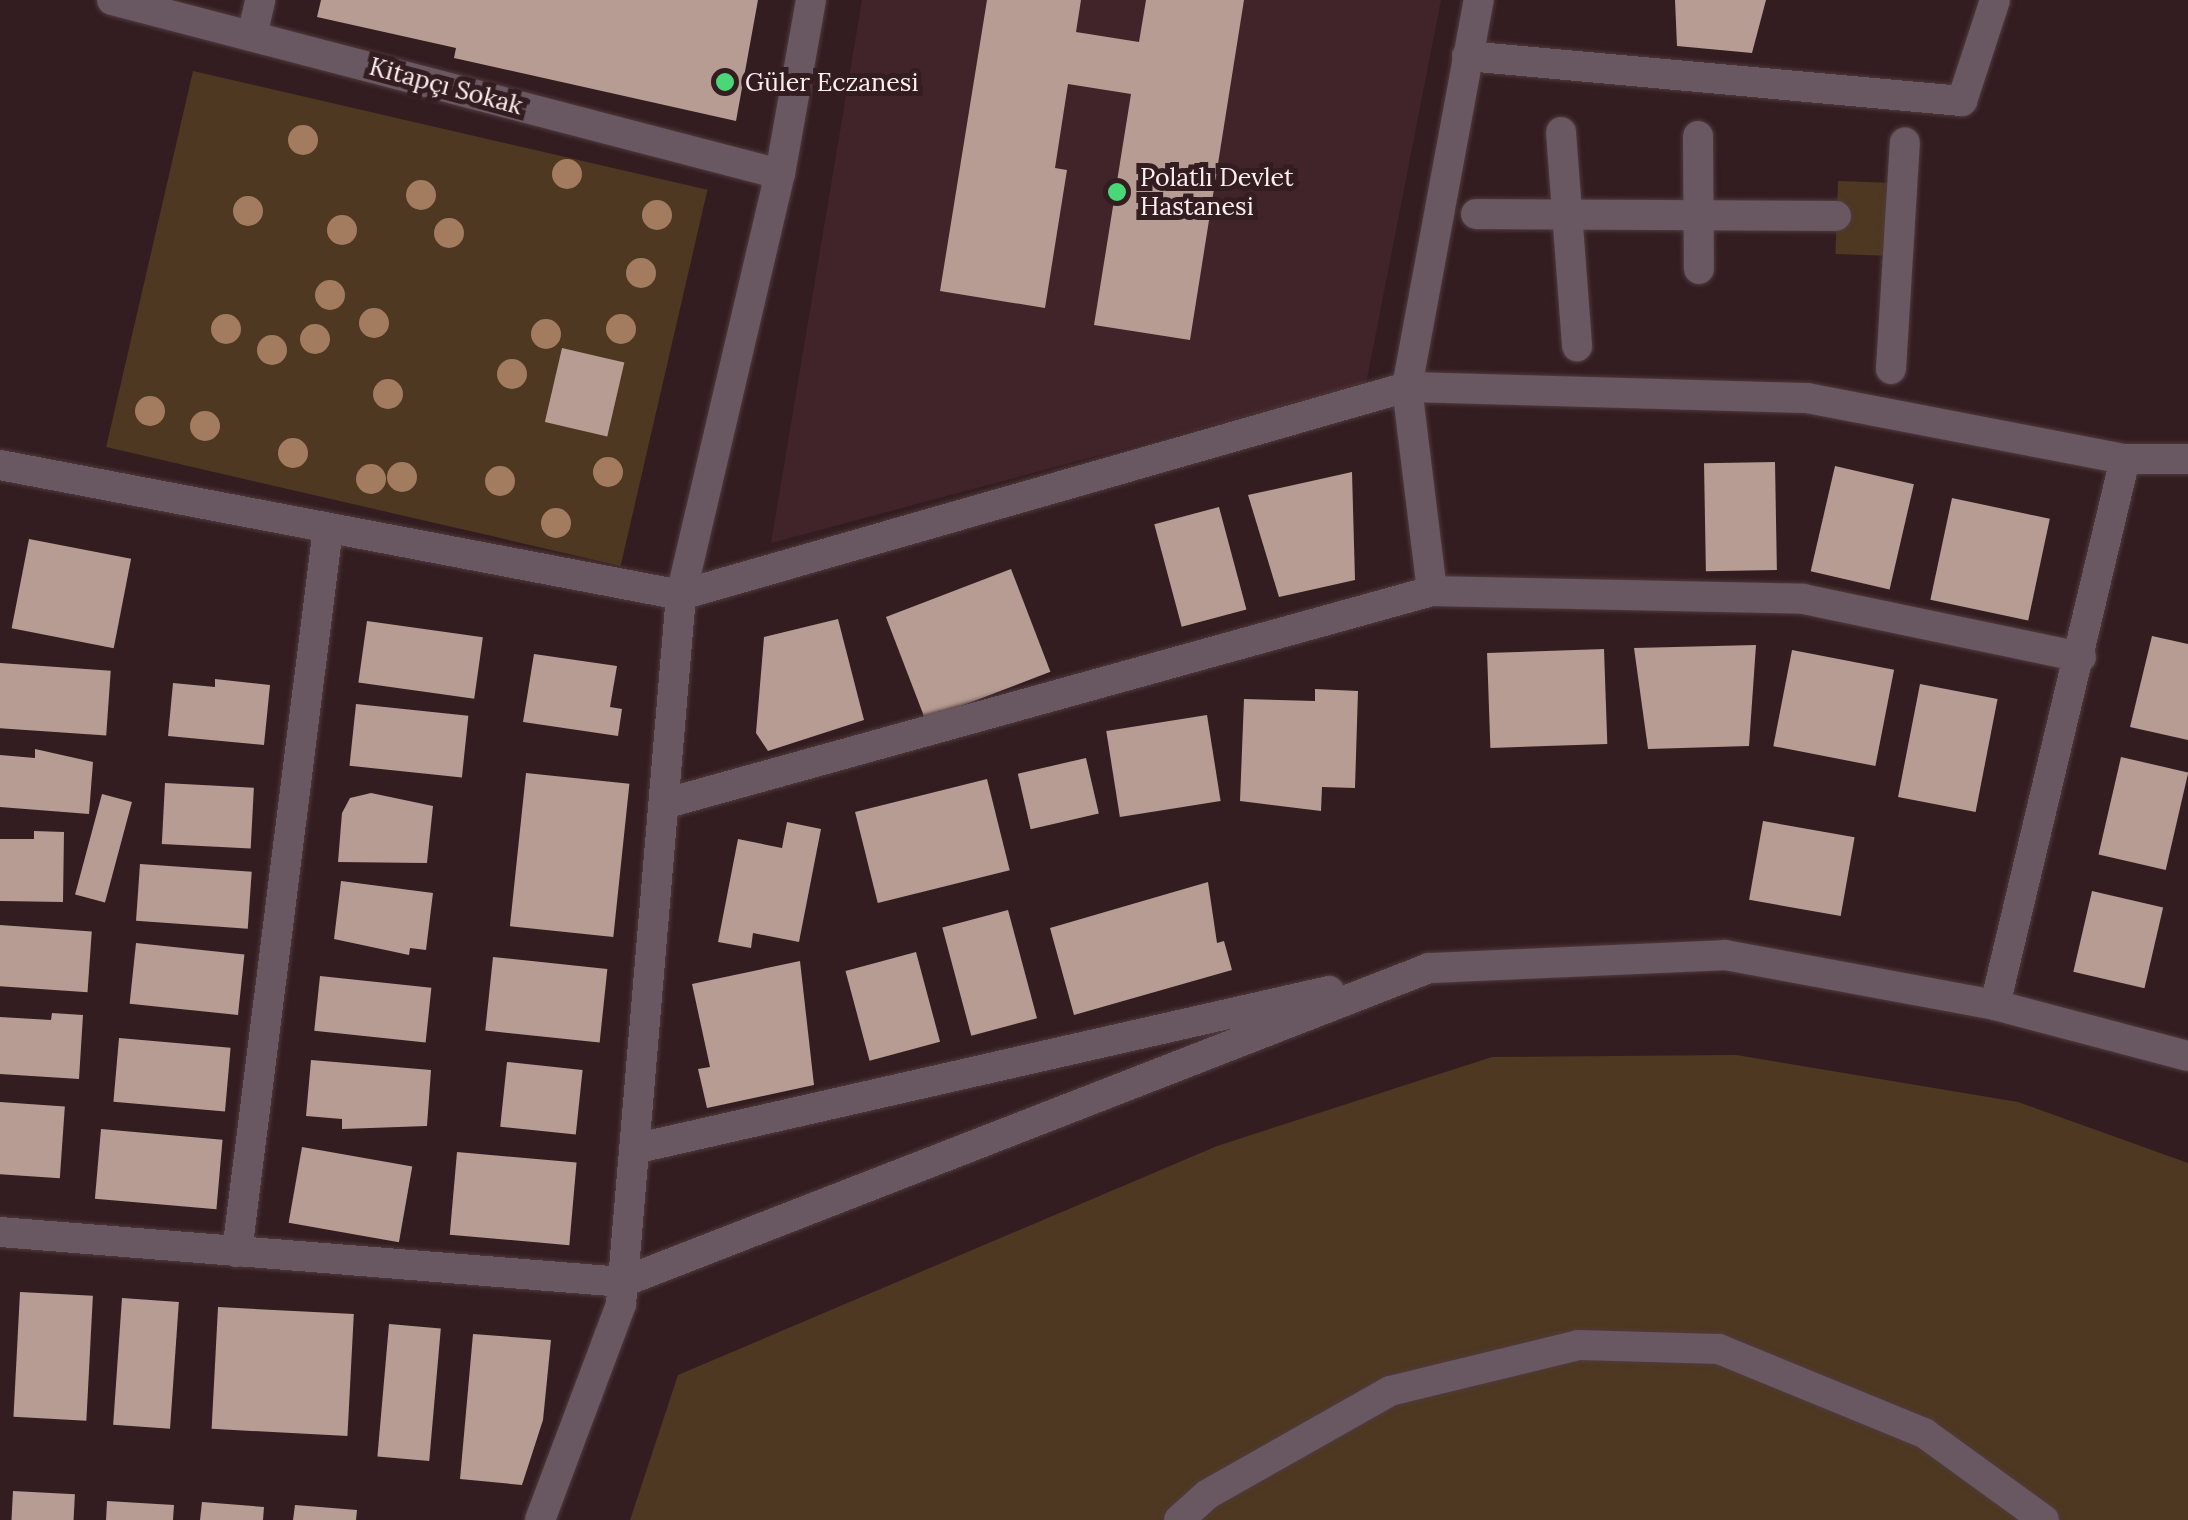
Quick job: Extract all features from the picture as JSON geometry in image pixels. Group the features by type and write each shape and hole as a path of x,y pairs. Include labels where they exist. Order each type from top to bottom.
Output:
{"street":[{"name":"Kitapçı Sokak","path":"112,0 780,174"},
{"path":"252,36 260,0"},
{"path":"540,1520 623,1282 667,804 681,595 780,174 811,0"},
{"path":"1432,591 1407,387 1479,0"},
{"path":"1467,56 1962,101 1995,0"},
{"path":"1561,132 1577,346"},
{"path":"1698,136 1700,269"},
{"path":"1891,369 1905,142"},
{"path":"1476,214 1836,216"},
{"path":"0,465 681,595 1407,387 1807,398 2125,459 2188,459"},
{"path":"1994,1005 2081,656 2125,459"},
{"path":"237,1252 328,529"},
{"path":"667,804 1432,591 1803,600 2081,656"},
{"path":"634,1150 1429,968 1725,955 1994,1005 2188,1056"},
{"path":"0,1232 623,1282 1429,968"},
{"path":"1180,1520 1208,1494 1390,1391 1578,1345 1719,1349 1924,1433 2044,1520"}],"shaded area":[{"name":"Polatlı Devlet Hastanesi","path":"862,0 1441,0 1366,384 771,543"},
{"path":"193,71 707,190 621,566 106,447"},
{"path":"1838,181 1903,183 1900,256 1835,254"},
{"path":"1736,1055 2018,1102 2188,1163 2188,1520 630,1520 678,1375 1217,1146 1492,1057"}],"building":[{"path":"321,0 758,0 736,121 454,58 456,48 317,17"},
{"path":"987,0 1081,0 1076,32 1139,42 1146,0 1244,0 1190,340 1094,325 1131,94 1068,84 1055,168 1067,170 1045,308 940,291"},
{"path":"1675,0 1766,0 1752,53 1677,46"},
{"path":"562,348 624,362 607,436 545,422"},
{"path":"1775,462 1777,570 1706,571 1704,463"},
{"path":"1835,466 1914,484 1890,589 1811,571"},
{"path":"1352,472 1355,580 1279,597 1248,495"},
{"path":"1952,498 2050,519 2028,621 1930,600"},
{"path":"1219,507 1246,609 1182,627 1154,524"},
{"path":"29,539 131,559 114,648 12,628"},
{"path":"1011,569 1050,672 925,720 886,617"},
{"path":"838,619 864,720 768,751 756,733 764,637"},
{"path":"367,621 483,637 474,699 358,682"},
{"path":"2152,636 2188,644 2188,740 2130,727"},
{"path":"1756,645 1749,746 1648,749 1634,648"},
{"path":"1604,649 1607,744 1490,748 1487,653"},
{"path":"1792,650 1894,670 1875,766 1773,746"},
{"path":"534,654 617,666 610,707 622,709 618,736 523,722"},
{"path":"0,663 111,671 106,736 0,728"},
{"path":"215,679 270,685 264,745 168,736 173,683 215,687"},
{"path":"1920,684 1998,699 1976,812 1898,797"},
{"path":"1315,689 1358,691 1355,788 1322,787 1321,811 1240,801 1244,699 1315,701"},
{"path":"356,704 468,716 462,777 350,766"},
{"path":"1207,715 1221,801 1120,817 1106,731"},
{"path":"35,749 93,762 89,814 0,807 0,755 35,758"},
{"path":"2121,757 2188,772 2166,870 2099,854"},
{"path":"1086,758 1099,814 1031,829 1018,774"},
{"path":"526,773 629,784 613,937 510,926"},
{"path":"987,779 1010,870 878,903 855,812"},
{"path":"165,783 254,788 251,849 162,844"},
{"path":"371,793 433,806 427,863 338,862 342,813 350,798"},
{"path":"102,794 132,802 105,902 75,894"},
{"path":"1763,821 1855,837 1841,916 1749,900"},
{"path":"787,822 821,829 799,942 753,933 751,948 718,942 738,839 782,848"},
{"path":"34,831 64,832 63,902 0,901 0,839 34,839"},
{"path":"140,864 252,872 248,929 136,921"},
{"path":"341,881 433,893 426,950 410,948 409,955 334,939"},
{"path":"1208,882 1217,943 1224,941 1232,970 1074,1015 1050,928"},
{"path":"2092,891 2163,907 2144,988 2073,972"},
{"path":"1008,910 1037,1018 971,1036 942,928"},
{"path":"0,925 92,931 88,992 0,986"},
{"path":"136,943 244,954 238,1015 130,1004"},
{"path":"916,952 940,1042 870,1061 845,971"},
{"path":"493,957 607,969 600,1043 485,1031"},
{"path":"800,961 814,1085 707,1108 698,1069 710,1067 692,984"},
{"path":"320,976 431,988 426,1042 314,1031"},
{"path":"52,1013 83,1015 79,1079 0,1074 0,1017 51,1020"},
{"path":"119,1038 231,1048 225,1112 113,1102"},
{"path":"311,1060 431,1070 427,1126 342,1129 342,1119 306,1116"},
{"path":"507,1062 583,1070 576,1135 500,1127"},
{"path":"0,1102 65,1107 60,1178 0,1174"},
{"path":"101,1129 223,1140 216,1209 95,1199"},
{"path":"302,1147 412,1166 399,1242 289,1223"},
{"path":"457,1152 577,1162 569,1245 450,1235"},
{"path":"20,1292 93,1296 86,1421 13,1417"},
{"path":"122,1298 179,1302 170,1429 113,1425"},
{"path":"218,1307 354,1314 347,1436 212,1429"},
{"path":"389,1324 441,1329 429,1461 377,1456"},
{"path":"473,1334 551,1340 543,1420 522,1485 460,1479"},
{"path":"13,1491 75,1494 74,1520 11,1520"},
{"path":"107,1501 174,1505 173,1520 106,1520"},
{"path":"202,1502 264,1507 263,1520 200,1520"},
{"path":"295,1505 357,1510 356,1520 293,1520"}],"place":[{"name":"Güler Eczanesi","path":"725,82"},
{"name":"Polatlı Devlet Hastanesi","path":"1117,192"}]}
